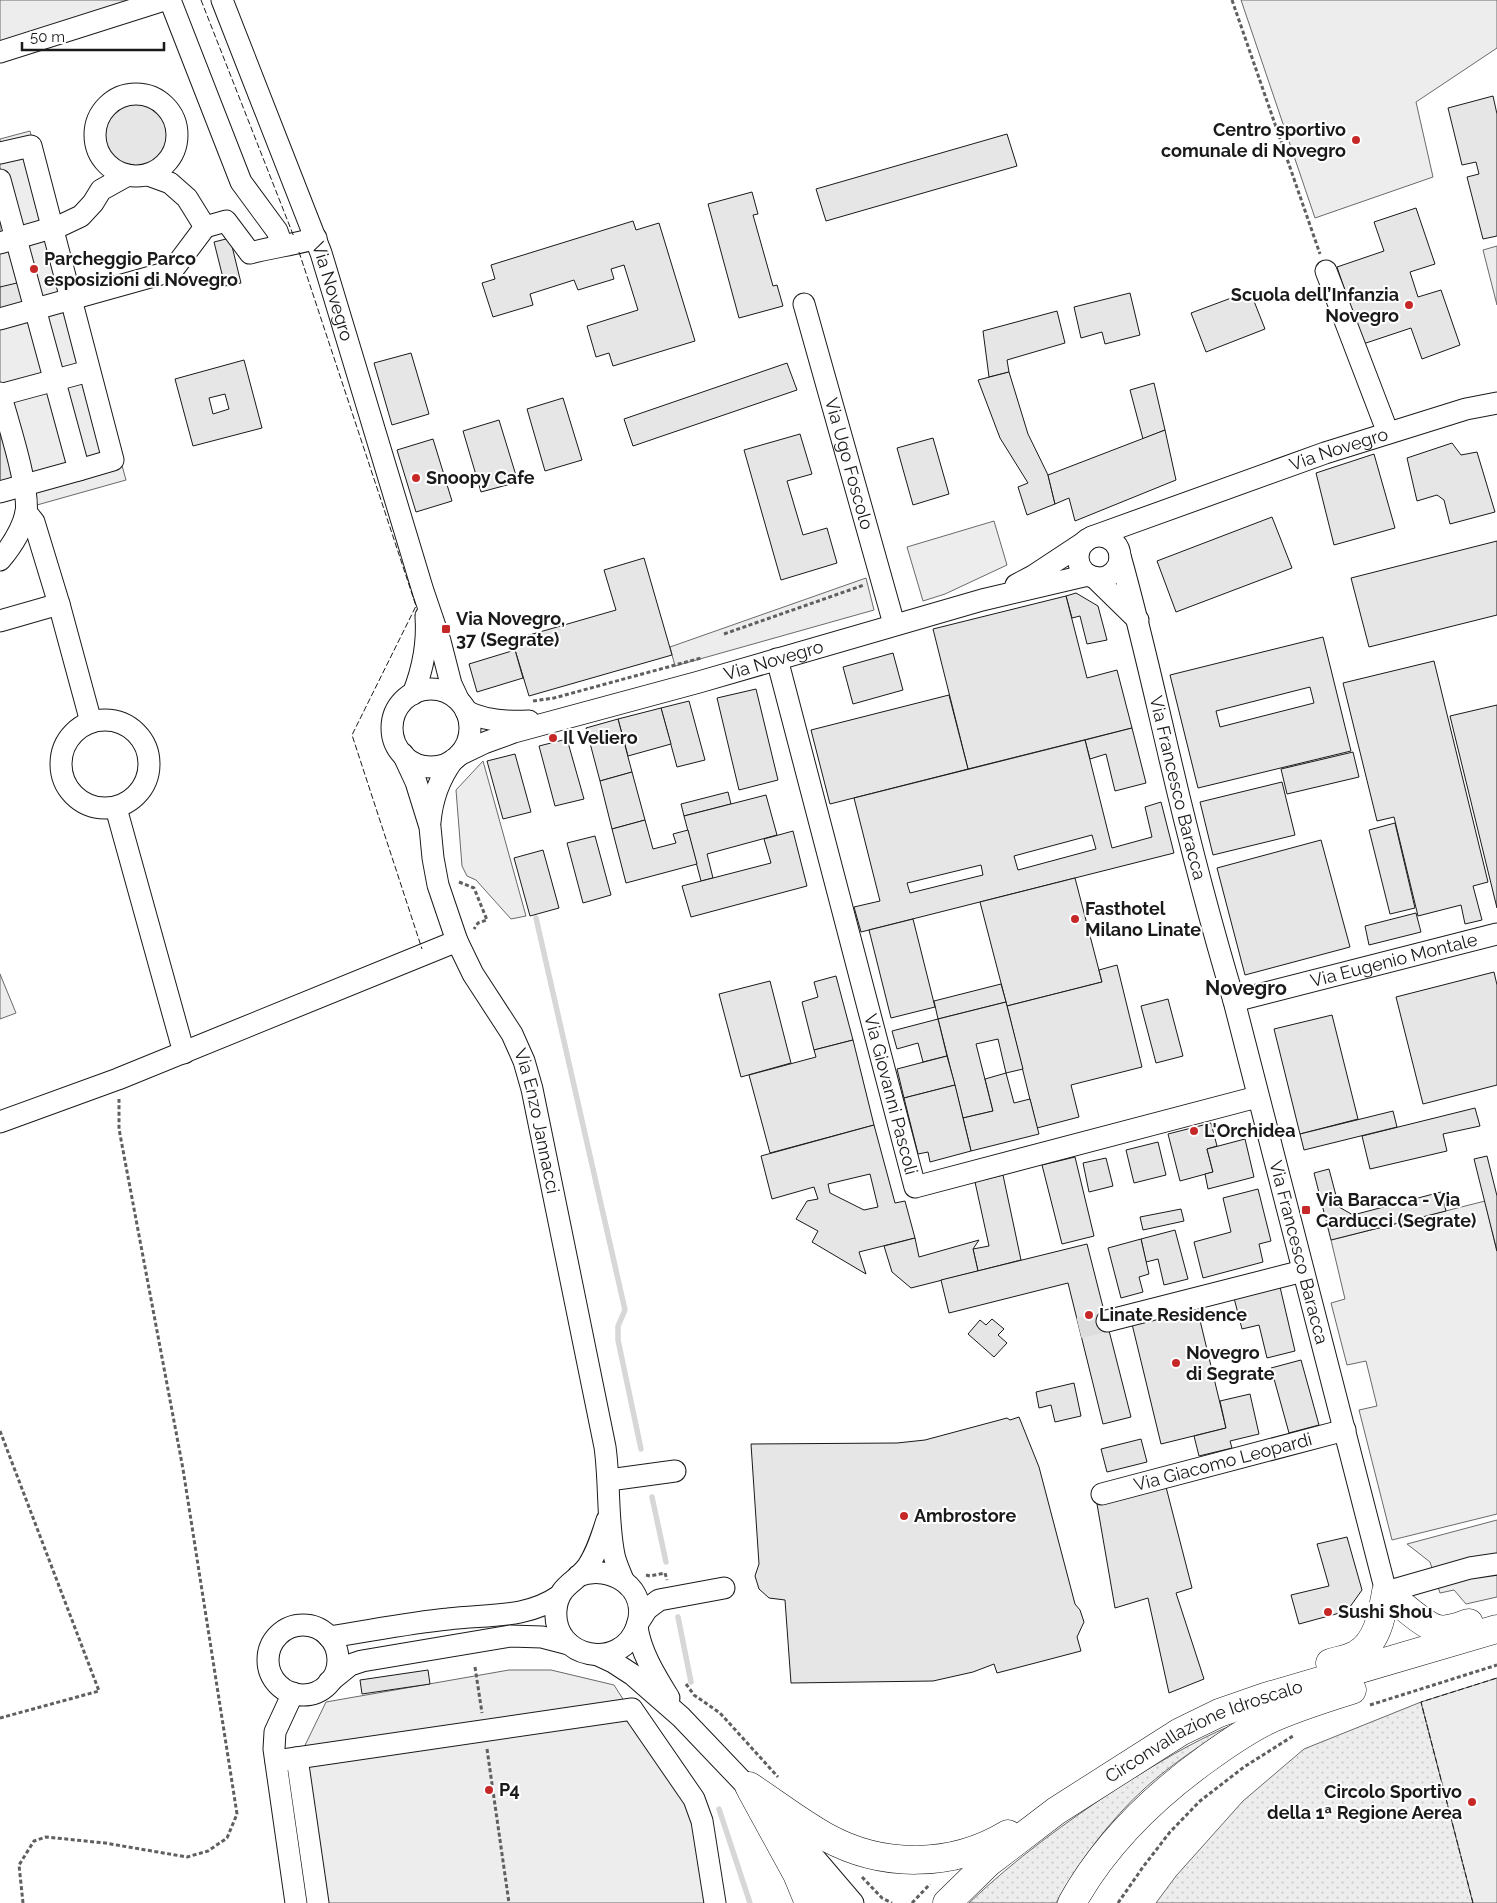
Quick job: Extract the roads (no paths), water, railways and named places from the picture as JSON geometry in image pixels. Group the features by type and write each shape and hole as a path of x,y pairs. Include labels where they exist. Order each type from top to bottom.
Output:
{"main road":[{"path":"1219,1713 1268,1684 1356,1655 1368,1644 1382,1619 1386,1592 1415,1615 1438,1629 1450,1628 1497,1616"},
{"name":"Circonvallazione Idroscalo","path":"941,1892 977,1874 1012,1843 1094,1785 1166,1739 1219,1713 1265,1697 1497,1629"},
{"name":"Circonvallazione Idroscalo","path":"1073,1901 1108,1850 1147,1806 1190,1770 1256,1727 1296,1709 1378,1681 1497,1646"},
{"path":"749,1786 819,1833 840,1844 882,1857 918,1860 949,1857 990,1844 1094,1785"},
{"path":"749,1786 797,1874 809,1903"}],"street":[{"path":"0,52 164,0"},
{"path":"170,0 241,182 277,231 282,245"},
{"name":"Via Novegro","path":"222,0 316,238 341,314 423,591 440,640 451,684 469,719 470,733 467,744 456,758"},
{"path":"0,153 31,146 113,460 0,492"},
{"path":"8,240 51,228 81,216 93,203 101,190 138,175 170,183 187,198 205,227"},
{"path":"0,180 8,240 36,310 79,470"},
{"path":"0,319 172,271 205,227 226,221 250,253 282,245 297,244 316,238"},
{"path":"1326,271 1388,433"},
{"name":"Via Ugo Foscolo","path":"804,304 894,624"},
{"path":"0,560 12,545 26,512 24,485 0,394 89,371"},
{"name":"Via Novegro","path":"987,599 1034,576 1089,539 1306,459 1466,410 1497,404"},
{"name":"Via Novegro","path":"1119,553 1137,530 1184,504"},
{"path":"26,512 34,522 59,604 91,722"},
{"path":"1091,576 1101,578 1112,574 1118,566 1119,553 1115,543 1107,537 1100,536 1089,539 1080,548 1078,559 1081,568 1138,620"},
{"name":"Via Francesco Baracca","path":"1119,553 1138,620 1216,942 1234,1001 1257,1097 1386,1592"},
{"name":"Via Novegro","path":"560,720 509,721 473,715 444,691 434,689 422,690 413,694 401,704 393,722 394,739 403,754 417,764 429,767 440,766 473,747 500,736 560,720 776,659 894,624 987,599 1091,576"},
{"name":"Via Novegro","path":"413,694 419,678 426,644 427,619 423,591"},
{"path":"0,621 59,604"},
{"name":"Via Giovanni Pascoli","path":"776,659 915,1187 1257,1097"},
{"path":"105,720 119,722 132,729 142,739 148,752 150,766 147,780 140,793 129,802 116,808 100,809 86,805 74,796 64,784 60,770 61,754 67,740 77,729 91,722 105,720"},
{"name":"Via Enzo Jannacci","path":"403,754 416,782 430,827 438,885 465,937 473,974 512,1034 524,1061 532,1089 605,1447 614,1555 631,1580 638,1602 640,1640 648,1662 681,1717"},
{"path":"430,827 435,793 444,774 456,758"},
{"path":"116,808 184,1053"},
{"name":"Via Eugenio Montale","path":"1234,1001 1497,934"},
{"path":"0,1122 184,1053 465,937"},
{"path":"1107,1321 1303,1271"},
{"name":"Via Giacomo Leopardi","path":"1102,1494 1345,1430"},
{"path":"609,1480 675,1471"},
{"name":"Via Enzo Jannacci","path":"560,1596 567,1584 588,1566 597,1550 610,1508"},
{"path":"1386,1592 1470,1568 1497,1564"},
{"path":"578,1576 591,1572 604,1572 651,1588 722,1582 660,1600 647,1609 633,1635 624,1645 612,1652 598,1655"},
{"path":"329,1636 448,1619 514,1614 542,1606 560,1596"},
{"path":"560,1596 556,1609 556,1622 569,1644"},
{"path":"298,1625 312,1626 329,1636 336,1649 338,1659 335,1674 329,1682 322,1689 313,1693 293,1693 284,1689 277,1683 269,1670 268,1655 273,1641 284,1631 298,1625"},
{"name":"Via Enzo Jannacci","path":"329,1682 350,1666 362,1661 510,1636 542,1637 569,1644 584,1653 598,1655 633,1675 681,1717 749,1786 806,1848 852,1903"},
{"path":"293,1693 274,1732 274,1749 296,1903"},
{"path":"276,1761 632,1709 694,1799 702,1821 715,1903"},
{"path":"297,1758 318,1903"},
{"name":"Via Enzo Jannacci","path":"749,1786 829,1903"}],"waterway":[{"path":"536,918 625,1310 618,1326 618,1340 641,1449"},
{"path":"652,1497 666,1562"},
{"path":"678,1617 691,1682"},
{"path":"719,1809 750,1903"}],"tunnel":[{"path":"1079,1328 1107,1321"}],"place":[{"name":"Centro sportivo comunale di Novegro","path":"1356,140"},
{"name":"Parcheggio Parco esposizioni di Novegro","path":"34,269"},
{"name":"Scuola dell’Infanzia Novegro","path":"1409,305"},
{"name":"Snoopy Cafe","path":"416,478"},
{"name":"Via Novegro, 37 (Segrate)","path":"446,629"},
{"name":"Il Veliero","path":"553,738"},
{"name":"Fasthotel Milano Linate","path":"1075,919"},
{"name":"L'Orchidea","path":"1194,1131"},
{"name":"Via Baracca - Via Carducci (Segrate)","path":"1306,1210"},
{"name":"Linate Residence","path":"1089,1315"},
{"name":"Novegro di Segrate","path":"1176,1363"},
{"name":"Ambrostore","path":"904,1516"},
{"name":"Sushi Shou","path":"1328,1612"},
{"name":"P4","path":"489,1790"},
{"name":"Circolo Sportivo della 1ª Regione Aerea","path":"1472,1802"}],"district":[{"name":"Novegro","path":"1246,988"}]}
